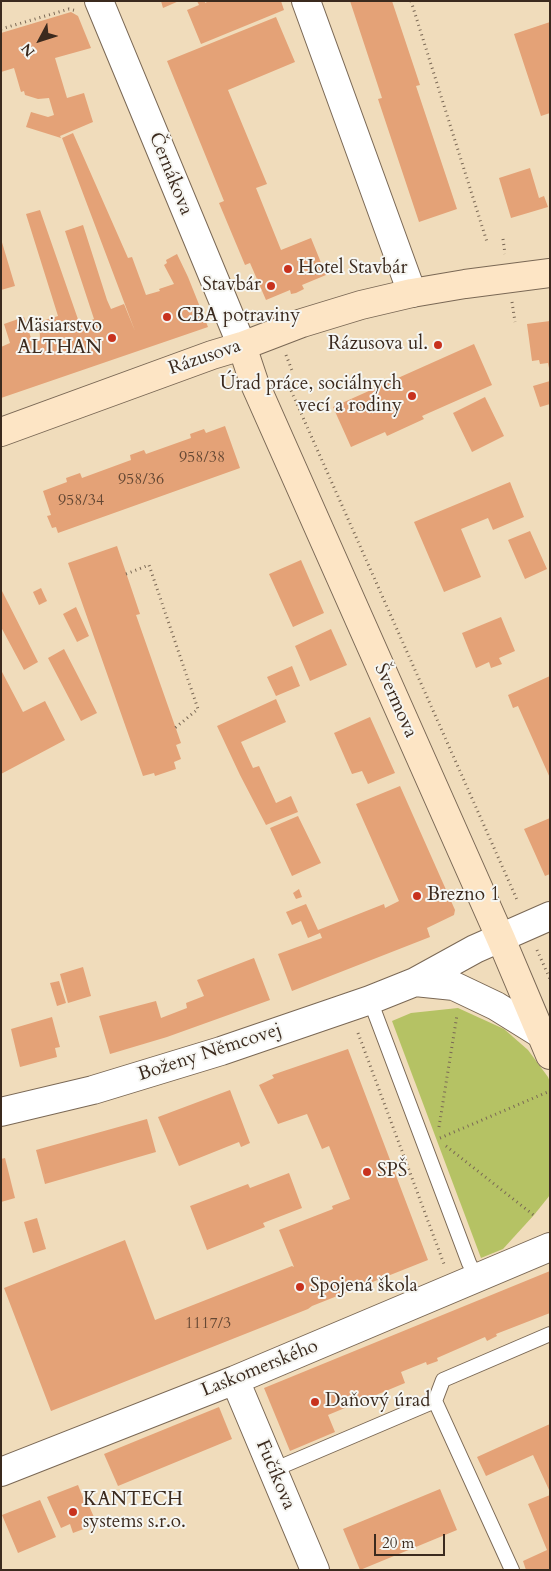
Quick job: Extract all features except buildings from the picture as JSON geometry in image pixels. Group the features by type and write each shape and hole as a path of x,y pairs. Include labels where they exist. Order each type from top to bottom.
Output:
{"street":[{"path":"306,1 412,293"},
{"name":"Černákova","path":"88,6 242,346"},
{"name":"Rázusova","path":"1,432 212,354 242,346 285,329 344,310 412,293 550,273"},
{"name":"Švermova","path":"242,346 254,382 546,1044"},
{"name":"Boženy Němcovej","path":"1,1112 93,1090 221,1051 370,1000 415,982 475,949 539,921"},
{"name":"Boženy Němcovej","path":"415,982 454,986 496,1006 546,1044"},
{"name":"Laskomerského","path":"497,1270 543,1223"},
{"name":"Laskomerského","path":"1,1472 235,1380 550,1247"},
{"name":"Fučíkova","path":"235,1380 315,1570"}],"lane":[{"path":"370,1000 431,1141 469,1263 497,1270"},
{"path":"512,1570 435,1401 443,1380 550,1334"},
{"path":"273,1470 435,1401"}],"path":[{"path":"411,1 487,242"},
{"path":"1,30 69,9 88,6"},
{"path":"289,362 293,373"},
{"path":"285,377 511,884 539,921 550,979"},
{"path":"126,574 149,565 198,709 175,728"},
{"path":"431,1141 458,1008"},
{"path":"358,1033 447,1271"},
{"path":"403,1151 550,1091"},
{"path":"431,1141 543,1223"}],"green space":[{"path":"458,1008 504,1029 528,1050 550,1082 550,1195 503,1249 481,1258 392,1021 411,1013"}],"place":[{"name":"Hotel Stavbár","path":"288,269"},
{"name":"Stavbár","path":"271,286"},
{"name":"CBA potraviny","path":"167,317"},
{"name":"Mäsiarstvo ALTHAN","path":"112,338"},
{"name":"Rázusova ul.","path":"438,345"},
{"name":"Úrad práce, sociálnych vecí a rodiny","path":"412,396"},
{"name":"Brezno 1","path":"417,896"},
{"name":"SPŠ","path":"367,1172"},
{"name":"Spojená škola","path":"300,1287"},
{"name":"Daňový úrad","path":"315,1402"},
{"name":"KANTECH systems s.r.o.","path":"73,1512"}]}
